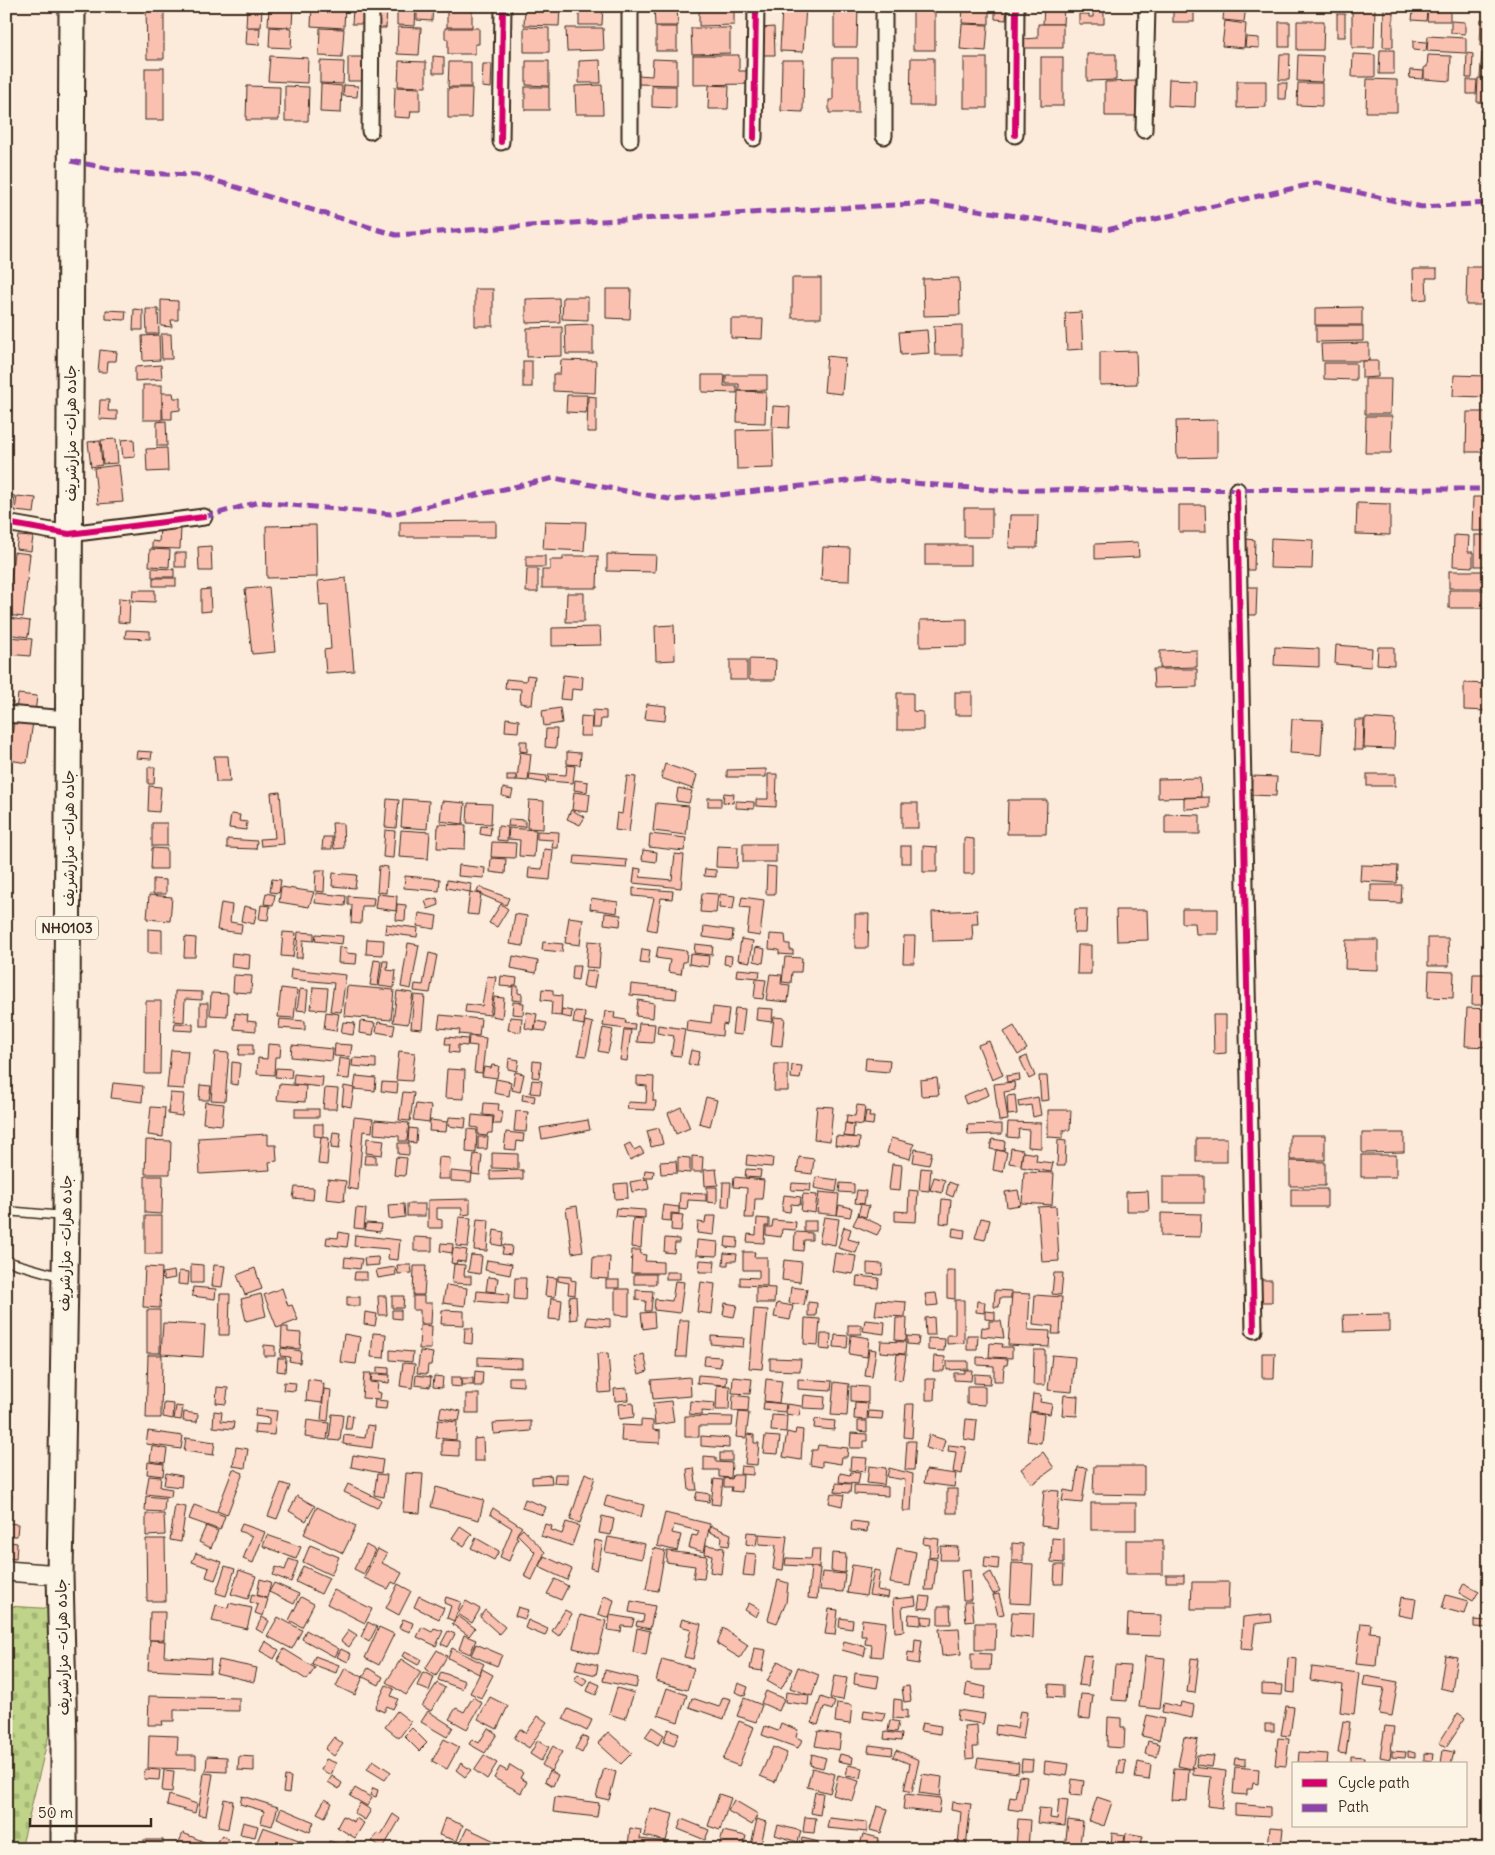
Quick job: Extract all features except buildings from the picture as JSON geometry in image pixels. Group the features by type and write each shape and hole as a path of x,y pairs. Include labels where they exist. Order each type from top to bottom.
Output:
{"highway":[{"name":"جاده هرات- مزارشریف","path":"64,1849 64,1742 60,1575 66,1216 72,6"}],"street":[{"path":"370,131 371,6"},
{"path":"501,142 503,6"},
{"path":"630,6 630,140"},
{"path":"754,138 756,6"},
{"path":"884,6 884,136"},
{"path":"1015,135 1016,6"},
{"path":"1144,130 1147,6"},
{"path":"1237,490 1254,1330"},
{"path":"6,523 70,534 204,517"},
{"path":"6,714 68,719"},
{"path":"6,1572 60,1575"}],"lane":[{"path":"6,1211 66,1216"},
{"path":"6,1261 65,1278"}],"green space":[{"path":"6,1606 58,1609 50,1730 21,1849 6,1849"}],"marked path":[{"path":"71,161 132,173 196,175 396,235 602,221 932,203 1106,230 1317,183 1422,207 1489,203"},
{"path":"204,517 259,502 391,514 554,478 674,500 866,479 995,490 1489,489"}],"cycle path":[{"path":"501,142 503,6"},
{"path":"754,138 756,6"},
{"path":"1015,135 1016,6"},
{"path":"1237,490 1254,1330"},
{"path":"6,523 69,534 204,517"}]}
